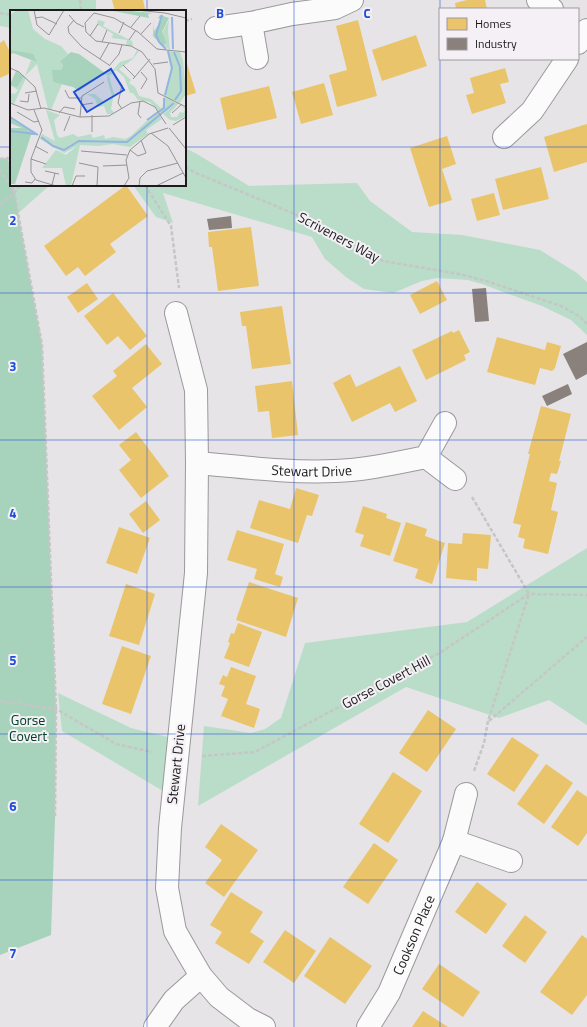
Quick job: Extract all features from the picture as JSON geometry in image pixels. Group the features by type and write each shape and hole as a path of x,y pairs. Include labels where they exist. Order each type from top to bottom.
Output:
{"street":[{"path":"216,28 334,8 352,0"},
{"path":"538,0 550,8"},
{"path":"251,23 257,58"},
{"path":"579,42 587,31"},
{"path":"504,137 532,111 566,60"},
{"name":"Stewart Drive","path":"176,313 196,390 196,573 170,828 167,888 175,931 201,976 219,997 248,1019 264,1027"},
{"path":"445,424 426,457 454,479"},
{"name":"Stewart Drive","path":"197,463 284,471 336,472 377,467 426,457"},
{"name":"Cookson Place","path":"368,1027 389,993 454,841 466,794"},
{"path":"454,841 511,861"},
{"path":"155,1027 174,1000 201,976"}],"path":[{"path":"80,0 81,10"},
{"path":"0,13 10,14"},
{"path":"0,160 8,158 10,170"},
{"name":"Scriveners Way","path":"186,168 319,224 383,261 458,274 486,281 561,306 580,316 587,324"},
{"path":"0,169 14,193"},
{"path":"13,186 42,345 56,709 55,818"},
{"path":"0,204 14,193 19,186"},
{"path":"146,186 171,226 179,290 176,313"},
{"path":"454,479 463,483 529,594 488,721 484,742 466,794"},
{"path":"529,594 587,595"},
{"name":"Gorse Covert Hill","path":"56,709 116,744 177,758 255,752 441,652 529,594"},
{"path":"488,721 587,637"},
{"path":"0,701 56,709"}],"green space":[{"path":"0,0 96,0 96,10 10,10 10,28 0,26"},
{"path":"186,148 249,186 357,183 370,201 412,232 462,235 540,250 577,273 587,282 587,335 571,320 542,306 468,280 437,278 422,281 393,293 364,289 346,277 325,259 312,237 163,193 173,223 156,217 134,186 186,186"},
{"name":"Gorse Covert","path":"8,158 10,186 13,186 42,345 56,709 55,818 51,935 0,955 0,159"},
{"path":"8,180 10,186 49,186 15,216"},
{"path":"587,548 587,725 549,700 499,718 406,687 198,806 204,726 251,733 265,729 281,718 305,643 467,622"},
{"path":"58,693 131,728 168,737 163,791 62,731"}],"building: Homes":[{"path":"112,0 143,0 145,9 140,10 115,10"},
{"path":"467,0 485,0 487,8 456,8 455,3"},
{"path":"358,20 377,96 337,107 329,75 347,70 336,26"},
{"path":"416,35 427,66 382,81 372,50"},
{"path":"4,40 10,52 10,73 0,78 0,43"},
{"path":"186,60 196,93 186,96"},
{"path":"505,68 509,82 500,84 506,103 472,114 466,95 474,93 470,78"},
{"path":"324,83 333,115 301,124 292,92"},
{"path":"269,86 277,118 227,130 220,98"},
{"path":"587,124 587,162 554,172 544,137"},
{"path":"447,136 456,164 442,169 452,200 429,207 410,148"},
{"path":"541,167 549,199 503,210 495,179"},
{"path":"125,186 127,186 148,216 110,244 116,252 85,276 78,267 66,276 44,246"},
{"path":"494,193 500,215 477,221 471,199"},
{"path":"251,227 259,286 218,291 212,247 209,247 208,232"},
{"path":"437,281 447,300 420,314 410,295"},
{"path":"87,283 98,299 78,313 67,297"},
{"path":"113,293 147,336 130,350 118,336 107,345 84,316"},
{"path":"282,306 291,364 252,369 246,326 242,326 240,312"},
{"path":"459,330 470,352 464,355 466,360 426,380 412,350 452,331 453,333"},
{"path":"497,337 545,350 547,342 561,346 555,368 552,371 540,368 535,385 487,372"},
{"path":"146,344 162,364 132,388 147,407 119,430 92,396 117,376 113,371"},
{"path":"400,366 417,401 395,412 390,403 352,422 333,383 350,374 356,387"},
{"path":"292,381 298,435 272,438 269,411 258,412 255,386"},
{"path":"541,406 571,414 557,474 551,473 549,481 557,483 551,510 558,512 548,554 523,548 525,539 518,537 521,525 513,523 530,454 528,454"},
{"path":"136,432 169,476 141,498 119,470 131,460 119,445"},
{"path":"296,488 319,495 312,516 307,515 298,543 250,528 259,500 290,509"},
{"path":"146,501 160,520 143,533 129,514"},
{"path":"363,506 387,514 386,518 401,523 390,556 360,546 364,535 355,532"},
{"path":"406,522 427,529 425,536 445,543 432,584 415,578 418,569 393,561"},
{"path":"119,527 150,538 137,574 106,563"},
{"path":"237,530 284,544 275,574 283,577 280,587 254,579 257,569 227,560"},
{"path":"463,533 491,535 488,569 477,568 477,581 446,578 448,543 462,544"},
{"path":"249,582 298,598 286,637 236,620"},
{"path":"126,584 155,594 139,645 109,636"},
{"path":"238,623 262,632 249,667 224,658 230,643 228,642 231,633 234,634"},
{"path":"122,646 151,656 131,714 102,704"},
{"path":"231,667 256,676 246,704 260,709 254,728 221,716 228,699 221,696 225,686 219,684 223,675 227,677"},
{"path":"428,710 456,729 427,772 399,753"},
{"path":"512,737 539,755 514,792 487,774"},
{"path":"546,764 573,783 544,824 517,804"},
{"path":"393,772 422,791 388,843 359,824"},
{"path":"577,790 587,797 587,833 578,846 551,827"},
{"path":"221,824 258,850 224,897 205,883 222,860 205,847"},
{"path":"374,843 398,860 368,904 343,887"},
{"path":"477,882 507,904 486,934 455,912"},
{"path":"231,892 263,912 250,932 264,941 249,964 215,943 222,932 210,925"},
{"path":"525,915 547,932 525,963 502,946"},
{"path":"285,930 316,951 294,983 263,962"},
{"path":"582,935 587,939 587,995 572,1015 540,992"},
{"path":"330,937 372,966 345,1004 304,976"},
{"path":"439,964 480,992 463,1017 422,989"},
{"path":"423,1011 448,1027 412,1027"}],"building: Industry":[{"path":"231,216 232,228 209,230 207,219"},
{"path":"486,288 489,321 475,322 472,289"},
{"path":"587,342 587,374 576,380 563,354"},
{"path":"568,384 572,394 547,406 542,396"}]}
